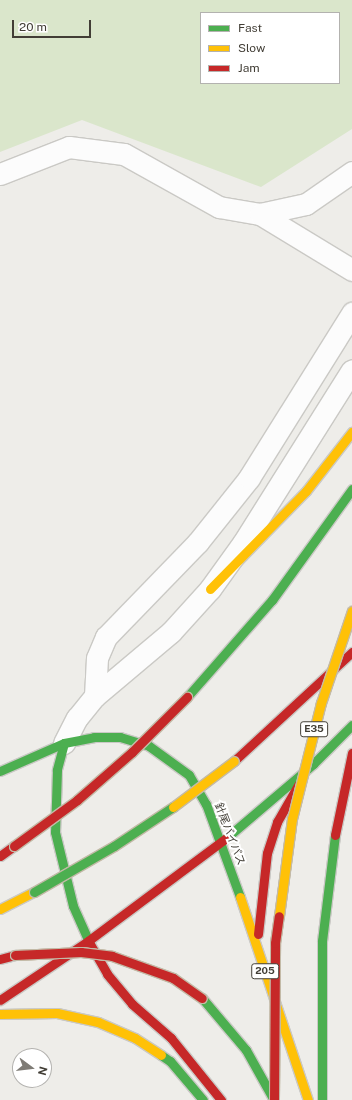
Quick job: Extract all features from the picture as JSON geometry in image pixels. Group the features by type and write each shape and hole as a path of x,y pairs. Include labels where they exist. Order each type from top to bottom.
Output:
{"highway":[{"path":"210,589 306,491 352,432"},
{"path":"0,856 77,800 132,752 187,697 272,600 352,489"},
{"name":"E35","path":"274,1100 275,942 287,850 321,703 352,611"},
{"path":"0,909 34,892 114,846 234,761 352,652"},
{"path":"0,1000 88,941 221,842 313,764 350,730"},
{"name":"針尾バイパス","path":"0,771 64,743 94,737 120,737 148,746 171,759 189,775 206,804 221,842 308,1100"},
{"path":"64,743 57,770 55,832 60,862 73,906 88,941 107,974 132,1004 171,1038 198,1068 221,1100"},
{"path":"322,1100 322,949 332,858 352,753"},
{"path":"258,951 258,914 267,853 288,798 313,764"},
{"path":"0,959 15,955 55,951 112,956 173,978 202,998 246,1050 274,1100"},
{"path":"0,1014 57,1013 98,1022 135,1038 170,1061 203,1100"}],"street":[{"path":"0,174 69,147 124,154 218,207 260,214 306,204 352,172"},
{"path":"260,214 352,270"},
{"path":"95,696 97,658 106,637 198,542 249,478 352,314"},
{"path":"64,743 77,718 95,696 171,632 210,589 243,543 352,370"}],"green space":[{"path":"0,0 352,0 352,129 261,187 82,120 0,152"}],"traffic: fast":[{"path":"187,697 272,600 352,489"},
{"path":"225,839 313,764 352,725"},
{"path":"0,771 64,743 94,737 120,737 149,746 189,775 206,804 240,897"},
{"path":"64,743 57,770 55,832 73,906 90,944"},
{"path":"34,892 114,846 173,807"},
{"path":"322,1100 322,941 335,835"},
{"path":"202,998 246,1050 274,1100"},
{"path":"161,1055 170,1061 203,1100"}],"traffic: slow":[{"path":"210,589 306,491 352,432"},
{"path":"279,916 292,819 321,703 352,611"},
{"path":"173,807 234,761"},
{"path":"0,909 34,892"},
{"path":"240,897 308,1100"},
{"path":"0,1014 57,1013 98,1022 135,1038 161,1055"}],"traffic: jam":[{"path":"234,761 352,652"},
{"path":"14,846 77,800 132,752 187,697"},
{"path":"335,835 352,753"},
{"path":"258,934 267,853 277,822 298,785"},
{"path":"0,1000 88,941 225,839"},
{"path":"0,856 14,846"},
{"path":"274,1100 275,943 279,916"},
{"path":"90,944 107,974 132,1004 171,1038 221,1100"},
{"path":"15,955 81,952 112,956 173,978 202,998"},
{"path":"0,959 15,955"}]}
